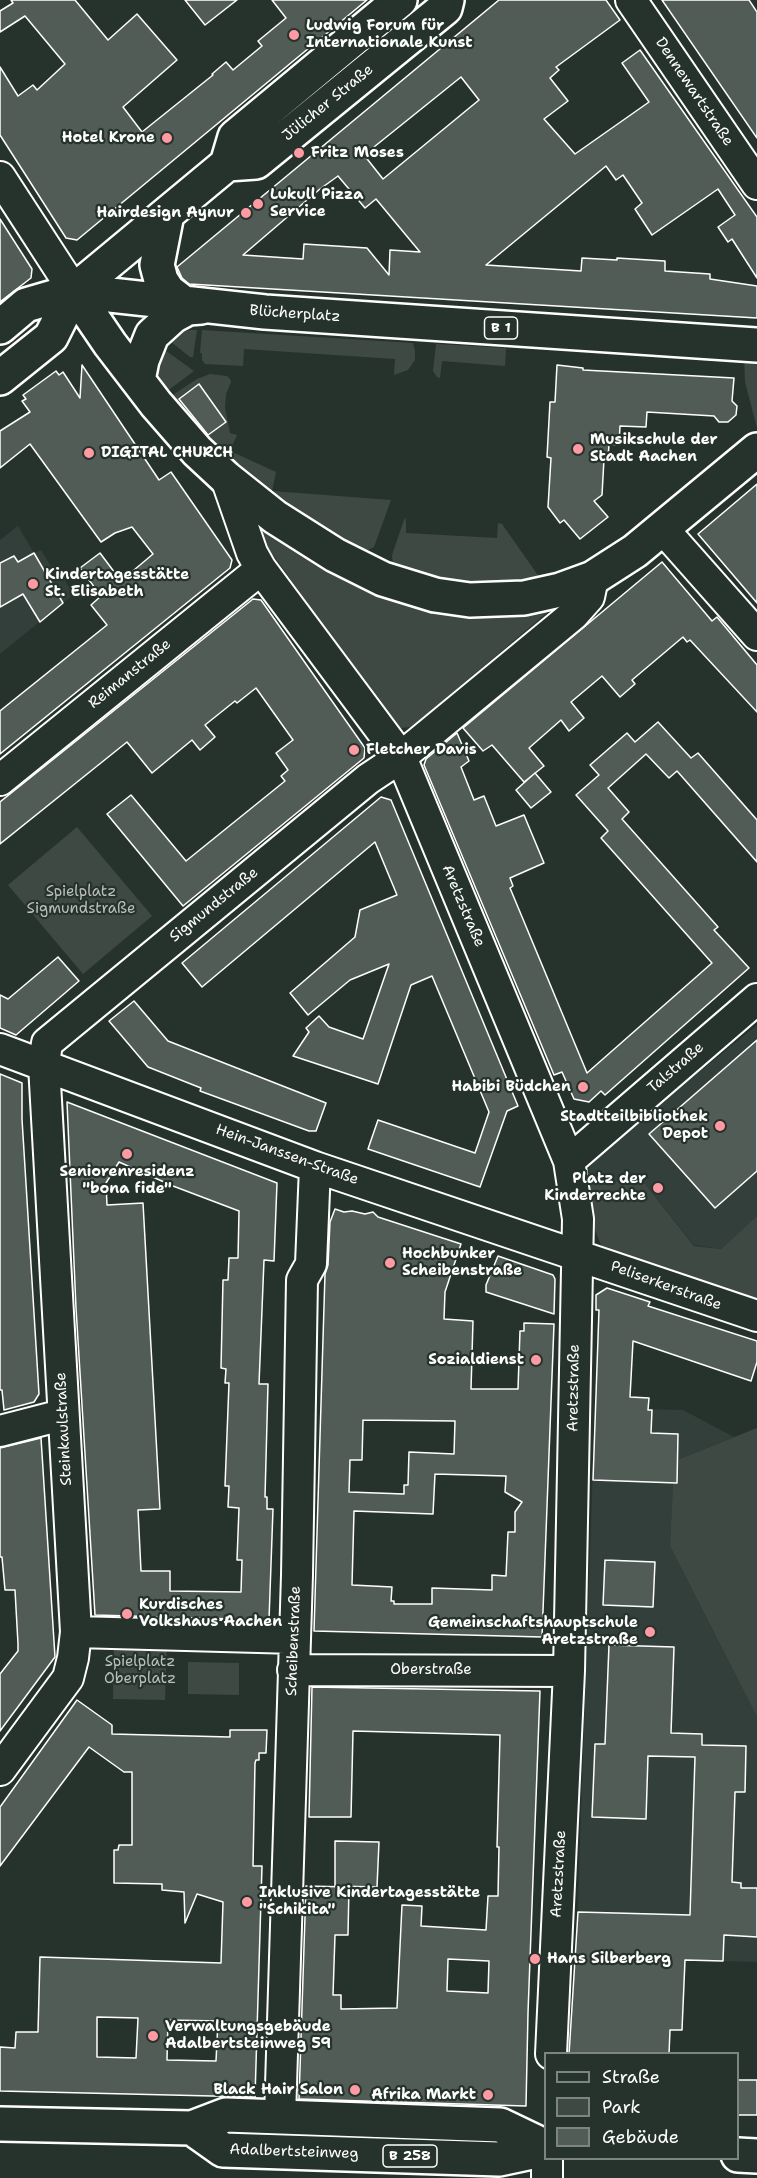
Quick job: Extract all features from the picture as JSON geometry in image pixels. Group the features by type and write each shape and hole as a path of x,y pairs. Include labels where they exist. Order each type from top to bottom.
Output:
{"main road":[{"path":"0,378 51,337 74,291 227,164 235,137 400,0"},
{"name":"Jülicher Straße","path":"227,164 255,162 445,8 447,0"},
{"path":"167,214 157,265 161,280 168,291 194,305"},
{"path":"74,291 138,380 197,452 226,478 304,537 374,575 418,591 453,599 498,600 542,594 593,578 624,559 663,529 757,450"},
{"name":"Blücherplatz","path":"74,291 194,305 757,345"},
{"name":"B 1","path":"0,327 26,305 74,291"},
{"path":"138,380 141,360 152,335 173,316 194,305"},
{"name":"Adalbertsteinweg","path":"0,2124 192,2128 226,2115 500,2125 544,2147"},
{"name":"Adalbertsteinweg","path":"192,2128 223,2150 499,2159 544,2148"},
{"path":"739,2155 757,2156"}],"street":[{"name":"Dennewartstraße","path":"631,0 757,184"},
{"path":"0,177 74,291"},
{"path":"226,478 252,553 261,569 401,757 573,615 589,597 593,578"},
{"path":"663,529 757,634"},
{"name":"Reimanstraße","path":"0,780 261,569"},
{"name":"Sigmundstraße","path":"44,1065 47,1043 368,779 401,757"},
{"name":"Aretzstraße","path":"401,757 569,1161 578,1219 569,1671 551,2052"},
{"name":"Talstraße","path":"569,1161 757,999"},
{"name":"Hein-Janssen-Straße","path":"0,1049 315,1167 576,1254"},
{"name":"Steinkaulstraße","path":"0,1770 68,1678 73,1658 75,1632 44,1065"},
{"name":"Scheibenstraße","path":"280,2117 297,1575 302,1280 310,1264 315,1167"},
{"name":"Peliserkerstraße","path":"576,1254 757,1316"},
{"path":"0,1431 62,1415"},
{"path":"75,1632 295,1638"},
{"name":"Oberstraße","path":"293,1670 569,1671"},
{"path":"547,2160 547,2178"}],"shaded area":[{"name":"Kindertagesstätte St. Elisabeth","path":"18,526 34,553 41,550 55,573 59,572 74,594 0,654 0,540"},
{"path":"757,1025 757,1216 721,1249 694,1245 645,1184 587,1183 589,1168 594,1162 639,1121"},
{"name":"Gemeinschaftshauptschule Aretzstraße","path":"595,1408 683,1410 734,1437 677,1460 677,1483 673,1484 670,1546 757,1717 757,1962 686,1960 685,1977 619,1975 576,1958"}],"green space":[{"path":"197,330 193,357 170,341 175,335"},
{"path":"202,330 413,343 415,360 408,370 394,375 395,359 244,349 243,366 205,364 202,360 202,353 200,353"},
{"path":"436,344 506,348 505,366 442,361 440,378 433,371"},
{"path":"162,348 194,371 166,392 157,378 155,368"},
{"path":"744,353 757,356 757,428 745,382"},
{"path":"210,374 227,376 231,382 226,394 225,408 230,433 237,435 230,451 276,472 272,491 391,500 374,547 360,554 291,517 165,400 197,379"},
{"path":"406,518 406,533 497,538 498,523 502,524 542,581 463,591 393,567 392,555"},
{"path":"255,521 291,547 345,577 547,608 549,611 416,723 410,727 401,728 389,719 267,546 262,549"},
{"name":"Spielplatz Sigmundstraße","path":"77,827 152,916 83,974 8,885"},
{"path":"607,1181 645,1184 694,1246 721,1249 757,1216 757,1301 607,1250 601,1245 595,1230 587,1183"},
{"path":"757,1428 757,1717 670,1546 673,1483 677,1483 677,1460"},
{"name":"Spielplatz Oberplatz","path":"114,1641 167,1643 165,1700 113,1699"},
{"path":"188,1662 239,1663 239,1695 188,1694"}],"building":[{"path":"11,0 75,0 108,40 137,14 177,60 123,107 142,132 226,62 233,70 262,46 258,41 286,18 272,0 367,0 77,240 66,238 0,135 0,67 18,96 33,85 37,90 65,64 25,16 0,32 0,11 13,3"},
{"path":"185,0 237,0 205,25"},
{"path":"499,0 606,0 620,20 556,67 559,70 550,78 568,101 544,119 575,154 649,102 622,63 640,50 757,217 757,278 732,239 728,242 718,227 735,215 718,189 652,235 635,209 642,203 623,175 616,180 606,166 486,265 581,271 582,258 665,261 665,271 710,274 710,279 757,286 757,318 189,284 182,278 177,267","holes":["461,77 479,100 383,179 364,155","338,176 365,208 376,199 420,252 390,250 389,275 367,248 304,244 303,259 243,255"]},
{"path":"662,0 749,0 757,12 757,138"},
{"path":"0,219 32,269 31,278 0,302"},
{"path":"82,365 159,480 171,472 232,560 230,568 0,754 0,711 107,625 91,605 101,596 80,568 100,553 121,581 153,554 132,527 115,533 101,542 30,444 0,468 0,431 30,412 22,401 26,399 23,395 56,371 59,375 63,372 80,398"},
{"name":"Musikschule der Stadt Aachen","path":"557,365 583,368 583,370 734,378 732,401 737,406 736,415 728,422 719,422 714,416 647,412 646,427 620,426 619,445 609,444 608,459 604,459 602,495 594,501 608,517 580,539 564,520 560,523 548,507 551,458 547,457 550,402 555,402"},
{"path":"199,384 226,422 208,435 179,399"},
{"path":"757,484 757,603 698,534"},
{"path":"34,553 63,603 40,622 23,594 0,607 0,563 14,556 18,562"},
{"path":"662,562 712,621 717,617 757,665 757,712 690,640 687,642 683,637 632,680 635,684 620,697 602,676 571,702 584,718 569,731 561,720 529,748 544,766 524,782 492,745 483,751 463,728"},
{"path":"253,599 261,600 365,748 364,758 183,906 107,814 131,795 186,861 285,781 281,776 288,770 276,753 293,740 256,688 237,703 235,701 205,725 215,737 200,750 192,740 152,773 127,742 0,844 0,802"},
{"path":"658,722 691,758 698,753 757,820 757,862 677,771 669,778 646,754 608,788 629,812 622,819 718,927 714,930 749,968 605,1095 601,1091 589,1102 574,1099 562,1072 554,1075 424,765 426,759 457,733 469,761 461,767 474,800 484,796 496,826 524,815 544,863 510,878 513,886 510,888 587,1073 712,963 601,838 608,831 576,795 599,775 590,765 627,733 635,742"},
{"path":"535,773 551,792 531,808 516,790"},
{"path":"381,797 391,800 518,1106 507,1111 480,1187 368,1149 378,1120 475,1153 489,1112 432,976 411,985 378,1084 293,1056 309,1032 306,1028 319,1016 329,1027 363,1039 389,964 350,980 308,1015 290,993 355,937 360,910 397,895 375,842 202,987 182,963"},
{"path":"58,957 79,981 16,1035 0,1028 0,995 8,999"},
{"path":"134,1001 168,1041 326,1103 316,1131 309,1131 200,1091 201,1088 148,1067 109,1021"},
{"path":"757,1040 757,1171 715,1208 649,1134"},
{"path":"0,1074 22,1083 22,1119 39,1394 34,1402 4,1410 2,1390 0,1390"},
{"path":"67,1102 277,1183 274,1261 264,1260 259,1384 268,1384 265,1497 267,1497 267,1509 273,1509 269,1620 95,1615 76,1308","holes":["119,1162 173,1186 239,1211 238,1258 229,1258 228,1280 223,1280 221,1368 226,1369 225,1383 229,1383 225,1486 229,1486 228,1507 239,1508 237,1560 242,1560 241,1592 170,1591 170,1571 141,1571 138,1510 160,1509 143,1203 107,1205 106,1183"]},
{"path":"335,1209 365,1214 373,1212 378,1217 461,1244 445,1292 444,1319 473,1321 471,1389 518,1389 520,1331 524,1331 524,1323 554,1324 542,1637 314,1631 325,1274 328,1265 330,1222","holes":["363,1420 455,1421 454,1454 409,1452 408,1485 404,1485 404,1494 349,1492 350,1460 362,1460","435,1474 506,1476 505,1492 522,1502 515,1512 515,1532 508,1532 506,1576 492,1575 492,1590 432,1588 432,1604 394,1604 394,1601 391,1601 392,1587 352,1585 354,1511 433,1514"]},
{"path":"498,1256 553,1275 555,1279 554,1314 486,1292 486,1285"},
{"path":"607,1288 650,1302 648,1306 757,1341 757,1362 751,1381 633,1341 630,1397 649,1398 648,1410 652,1410 651,1433 678,1434 677,1483 593,1480 599,1310 596,1310 596,1295"},
{"path":"41,1438 55,1657 0,1731 0,1674 18,1651 18,1644 15,1590 5,1590 2,1557 0,1557 0,1448"},
{"path":"605,1560 655,1562 653,1607 603,1605"},
{"path":"609,1645 674,1647 671,1733 702,1734 702,1745 746,1746 745,1792 735,1792 732,1882 741,1883 741,1888 757,1888 757,1937 724,1935 723,1961 685,1960 682,2030 670,2030 669,2052 569,2052 578,1912 690,1915 695,1757 648,1756 646,1819 592,1817 595,1744 605,1744"},
{"path":"312,1687 540,1691 526,2106 299,2099 306,1886 349,1887 348,1935 335,1935 333,1995 341,1995 341,2009 397,2008 402,1905 422,1906 421,1926 486,1930 488,1896 498,1896 500,1735 353,1731 351,1817 309,1817","holes":["448,1959 489,1961 488,1993 447,1991"]},
{"path":"77,1700 112,1725 112,1734 230,1737 230,1730 267,1730 266,1753 259,1753 259,1760 255,1763 253,1866 262,1866 255,2097 0,2091 0,2047 15,2048 16,2032 38,2032 40,1957 221,1963 223,1902 197,1894 185,1923 184,1892 162,1890 162,1884 114,1883 114,1850 118,1850 119,1845 132,1845 132,1772 124,1772 89,1747 0,1866 0,1807","holes":["97,2017 138,2018 136,2058 97,2057","168,2020 218,2021 216,2061 167,2060"]},
{"path":"335,1841 379,1842 377,1887 335,1886"},
{"path":"739,2080 757,2080 757,2115 739,2115"}],"place":[{"name":"Ludwig Forum für Internationale Kunst","path":"294,35"},
{"name":"Hotel Krone","path":"167,138"},
{"name":"Fritz Moses","path":"299,153"},
{"name":"Lukull Pizza Service","path":"258,204"},
{"name":"Hairdesign Aynur","path":"246,213"},
{"name":"Musikschule der Stadt Aachen","path":"578,449"},
{"name":"DIGITAL CHURCH","path":"89,453"},
{"name":"Kindertagesstätte St. Elisabeth","path":"33,584"},
{"name":"Fletcher Davis","path":"354,750"},
{"name":"Habibi Büdchen","path":"583,1087"},
{"name":"Stadtteilbibliothek Depot","path":"720,1126"},
{"name":"Seniorenresidenz \"bona fide\"","path":"127,1154"},
{"name":"Platz der Kinderrechte","path":"658,1188"},
{"name":"Hochbunker Scheibenstraße","path":"390,1263"},
{"name":"Sozialdienst","path":"536,1360"},
{"name":"Kurdisches Volkshaus Aachen","path":"127,1614"},
{"name":"Gemeinschaftshauptschule Aretzstraße","path":"650,1632"},
{"name":"Inklusive Kindertagesstätte \"Schikita\"","path":"247,1902"},
{"name":"Hans Silberberg","path":"535,1959"},
{"name":"Verwaltungsgebäude Adalbertsteinweg 59","path":"153,2036"},
{"name":"Black Hair Salon","path":"355,2090"},
{"name":"Afrika Markt","path":"488,2095"}]}
